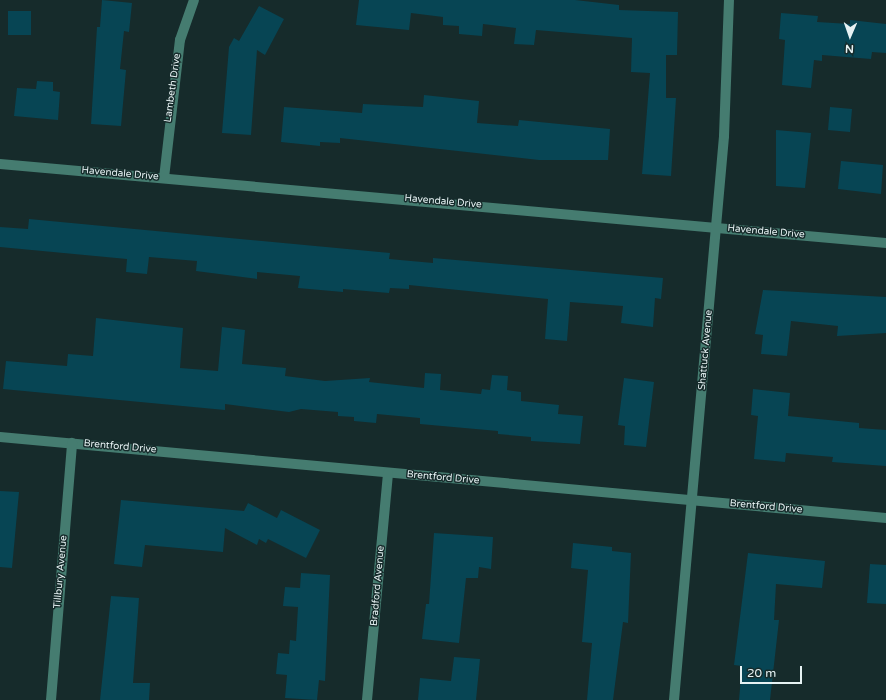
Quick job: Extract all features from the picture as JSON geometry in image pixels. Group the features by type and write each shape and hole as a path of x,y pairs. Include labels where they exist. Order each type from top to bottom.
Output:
{"street":[{"name":"Lambeth Drive","path":"164,178 180,40 194,0"},
{"name":"Shattuck Avenue","path":"674,700 717,227 724,136 729,0"},
{"name":"Havendale Drive","path":"0,164 717,227 886,244"},
{"name":"Brentford Drive","path":"0,437 886,518"},
{"name":"Tillbury Avenue","path":"51,700 72,443"},
{"name":"Bradford Avenue","path":"367,700 388,473"}],"building":[{"path":"102,0 132,3 129,32 124,31 120,69 126,70 121,126 91,124 97,27 100,27"},
{"path":"359,0 575,0 619,5 619,10 678,12 677,55 666,55 666,98 676,98 671,176 642,174 650,73 631,72 632,38 536,30 534,45 514,44 516,28 483,24 482,36 459,34 459,26 443,25 443,17 411,13 409,30 356,25"},
{"path":"259,6 284,19 265,55 257,50 251,135 222,133 229,47 234,38 239,41"},
{"path":"8,11 31,11 31,35 8,35"},
{"path":"781,13 818,16 817,22 850,24 850,20 886,24 886,53 872,52 871,59 822,55 822,61 814,60 811,88 782,85 785,40 779,39"},
{"path":"37,81 53,82 53,91 60,92 58,120 14,116 17,88 36,89"},
{"path":"424,95 479,101 477,123 518,126 519,120 610,129 608,160 539,160 340,138 340,143 320,142 320,146 281,142 284,107 362,113 363,104 423,107"},
{"path":"830,107 852,109 850,132 828,130"},
{"path":"776,130 811,133 805,188 776,186"},
{"path":"841,161 883,165 881,194 838,189"},
{"path":"29,219 390,253 389,259 433,263 433,258 663,278 661,299 655,298 653,327 621,323 623,306 570,302 567,341 545,339 548,299 409,285 409,289 390,288 389,293 343,289 343,292 298,288 300,276 257,272 257,279 196,271 197,261 149,257 147,274 126,272 127,259 0,247 0,227 28,229"},
{"path":"763,290 886,297 886,333 837,336 838,326 791,321 787,356 761,354 763,335 755,334"},
{"path":"96,318 183,328 180,368 218,371 222,327 245,330 242,364 286,368 285,376 325,381 370,378 369,382 424,388 425,373 441,374 440,390 481,394 482,389 490,390 492,375 508,376 507,390 521,392 521,401 559,405 558,414 583,416 580,444 531,441 531,437 498,434 498,431 420,424 420,418 377,414 376,423 354,421 354,417 338,416 338,412 301,409 289,412 225,404 225,410 3,389 6,361 67,366 68,354 93,356"},
{"path":"624,378 654,382 646,447 624,445 625,426 618,425"},
{"path":"753,389 790,393 788,416 859,423 859,428 886,430 886,466 832,462 833,457 786,453 785,462 754,459 758,416 751,415"},
{"path":"0,491 19,492 12,568 0,567"},
{"path":"121,500 244,511 248,503 277,518 281,510 320,530 306,558 268,539 266,543 259,539 257,545 225,528 223,552 145,545 142,567 114,564"},
{"path":"434,533 493,537 491,569 479,567 478,578 466,578 459,643 422,639 426,604 429,604"},
{"path":"573,543 612,547 612,551 631,553 628,623 623,622 613,700 587,700 592,643 582,642 588,570 571,568"},
{"path":"748,553 825,561 822,588 776,584 774,620 779,620 770,700 739,700 742,666 734,665"},
{"path":"870,564 886,565 886,604 867,603"},
{"path":"301,573 330,575 325,681 319,680 317,700 285,698 287,675 276,674 278,653 289,654 290,640 296,641 298,607 283,606 285,587 300,588"},
{"path":"111,596 139,598 133,683 150,683 149,700 100,700"},
{"path":"454,657 480,659 476,700 418,700 420,678 451,681"}]}
